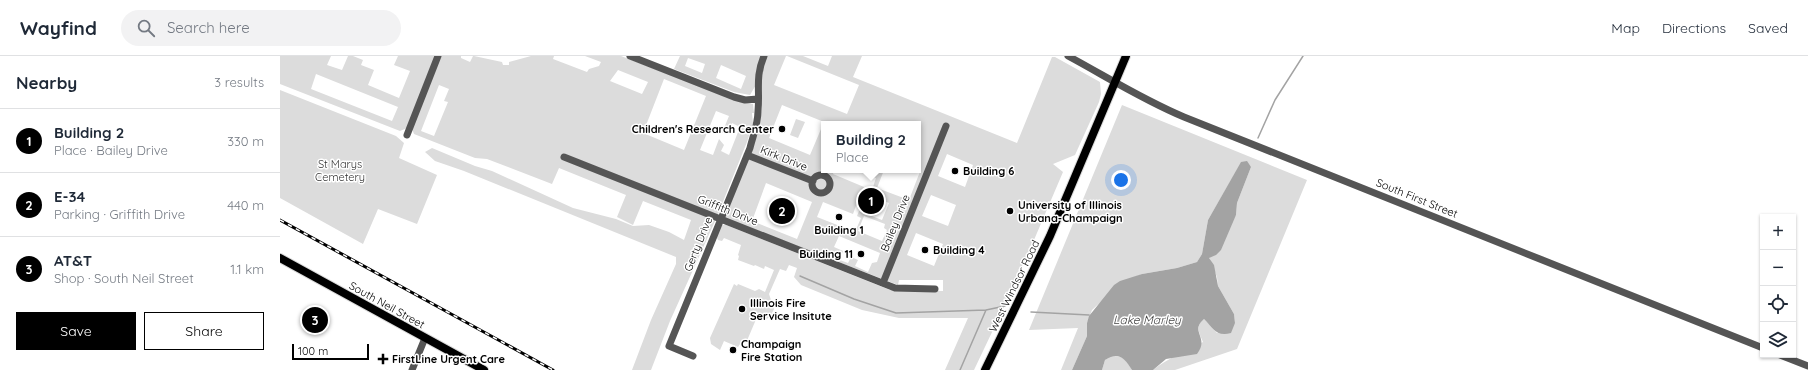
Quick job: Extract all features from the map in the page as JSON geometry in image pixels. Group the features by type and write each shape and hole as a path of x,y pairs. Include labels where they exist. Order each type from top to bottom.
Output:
{"main road":[{"name":"West Windsor Road","path":"986,370 1050,236 1126,56"},
{"name":"South Neil Street","path":"280,258 484,370"}],"street":[{"path":"407,135 438,56"},
{"path":"630,56 734,97 745,100 758,99"},
{"name":"Gerty Drive","path":"693,356 669,346 747,155 757,122 758,76 764,56"},
{"name":"South First Street","path":"1068,56 1145,100 1184,117 1760,347"},
{"name":"Bailey Drive","path":"883,283 946,126"},
{"name":"Kirk Drive","path":"747,155 813,181"},
{"name":"Griffith Drive","path":"564,157 895,288 935,289"},
{"path":"412,370 425,338"},
{"path":"1788,358 1808,366"}],"green space":[{"path":"280,56 331,56 327,65 342,70 348,56 353,56 363,60 361,65 374,70 368,85 399,98 410,71 394,65 398,56 435,56 407,128 400,131 280,84","holes":["316,74 398,107 392,121 311,89"]},
{"path":"441,56 461,56 461,58 470,62 474,56 502,62 503,65 509,65 509,62 531,56 554,56 553,59 587,72 589,69 599,66 601,62 585,56 621,56 738,101 753,104 754,113 752,113 753,123 747,142 716,219 670,321 651,370 632,370 651,320 676,264 676,257 464,171 435,161 425,152 432,148 475,166 492,171 573,208 616,219 633,226 649,225 669,232 684,240 691,220 643,201 633,225 617,217 626,195 559,168 552,184 487,159 475,158 414,134 412,129","holes":["618,70 648,82 642,94 610,81","664,79 706,96 684,150 643,133","439,85 449,89 444,101 448,102 434,136 421,131","716,111 729,116 722,133 729,131 732,123 740,127 729,155 721,151 724,145 719,139 713,155 700,150"]},
{"path":"680,56 786,56 774,85 847,114 859,85 787,56 803,56 828,66 832,56 862,56 853,77 1017,143 1052,57 1055,57 1100,82 1101,94 1099,102 1075,155 1053,164 1063,172 1025,261 1017,274 1012,290 974,370 945,370 968,318 899,318 862,310 801,285 794,277 797,268 789,265 786,271 780,269 769,294 774,309 770,317 765,320 757,317 746,343 742,341 738,347 724,341 720,350 711,344 710,338 734,284 737,286 738,284 755,291 759,289 765,292 774,270 765,266 764,269 738,260 741,245 724,238 722,241 718,240 716,236 721,225 726,225 890,290 943,291 943,280 899,280 898,285 725,218 758,131 762,107 757,83 750,95 734,92 674,69","holes":["688,58 705,64 702,73 685,66","721,65 746,76 741,89 716,78","947,154 973,165 965,187 938,176","766,183 812,202 797,239 752,221","931,195 956,205 948,226 922,216","864,216 885,224 884,228 887,230 882,241 858,231","916,233 943,244 934,266 907,255","839,236 880,253 877,262 872,263 868,272 855,266 858,260 851,257 848,263 837,259 838,255 841,256 843,251 834,247"]},
{"name":"St Marys Cemetery","path":"280,90 396,136 404,143 399,158 437,175 417,224 378,209 363,244 280,198"},
{"path":"1122,105 1307,180 1237,349 1175,370 1153,370 1203,342 1199,333 1199,324 1204,319 1217,333 1235,323 1234,314 1218,286 1217,277 1209,258 1236,215 1237,203 1251,167 1241,163 1208,220 1202,254 1197,262 1177,268 1142,274 1115,285 1106,297 1092,310 1087,323 1087,336 1072,370 1061,370 1078,328 1029,330"},
{"path":"796,119 805,122 798,138 790,135"},
{"path":"1110,356 1124,358 1132,370 1102,370 1105,360"}],"water":[{"name":"Lake Marley","path":"1247,161 1251,167 1237,203 1236,215 1221,250 1216,255 1209,258 1214,265 1218,286 1234,314 1235,323 1231,333 1218,333 1204,319 1198,328 1201,343 1197,354 1166,359 1153,370 1132,370 1124,359 1114,356 1105,360 1102,370 1072,370 1087,336 1087,323 1089,316 1114,285 1120,281 1142,274 1177,268 1197,262 1202,254 1208,220 1241,162"}],"waterway":[{"path":"1258,138 1275,100 1303,56"},
{"path":"800,276 854,299 896,313 986,310"},
{"path":"960,370 986,310 1005,306"},
{"path":"1031,312 1089,315"}],"railway":[{"path":"280,220 553,370"}],"place":[{"name":"Children's Research Center","path":"782,129"},
{"name":"Building 6","path":"955,171"},
{"name":"Building 2","path":"871,201"},
{"name":"E-34","path":"782,211"},
{"name":"University of Illinois Urbana-Champaign","path":"1010,211"},
{"name":"Building 1","path":"839,217"},
{"name":"Building 4","path":"925,250"},
{"name":"Building 11","path":"861,254"},
{"name":"Illinois Fire Service Insitute","path":"742,309"},
{"name":"AT&T","path":"315,320"},
{"name":"Champaign Fire Station","path":"733,350"},
{"name":"FirstLine Urgent Care","path":"383,359"}]}
